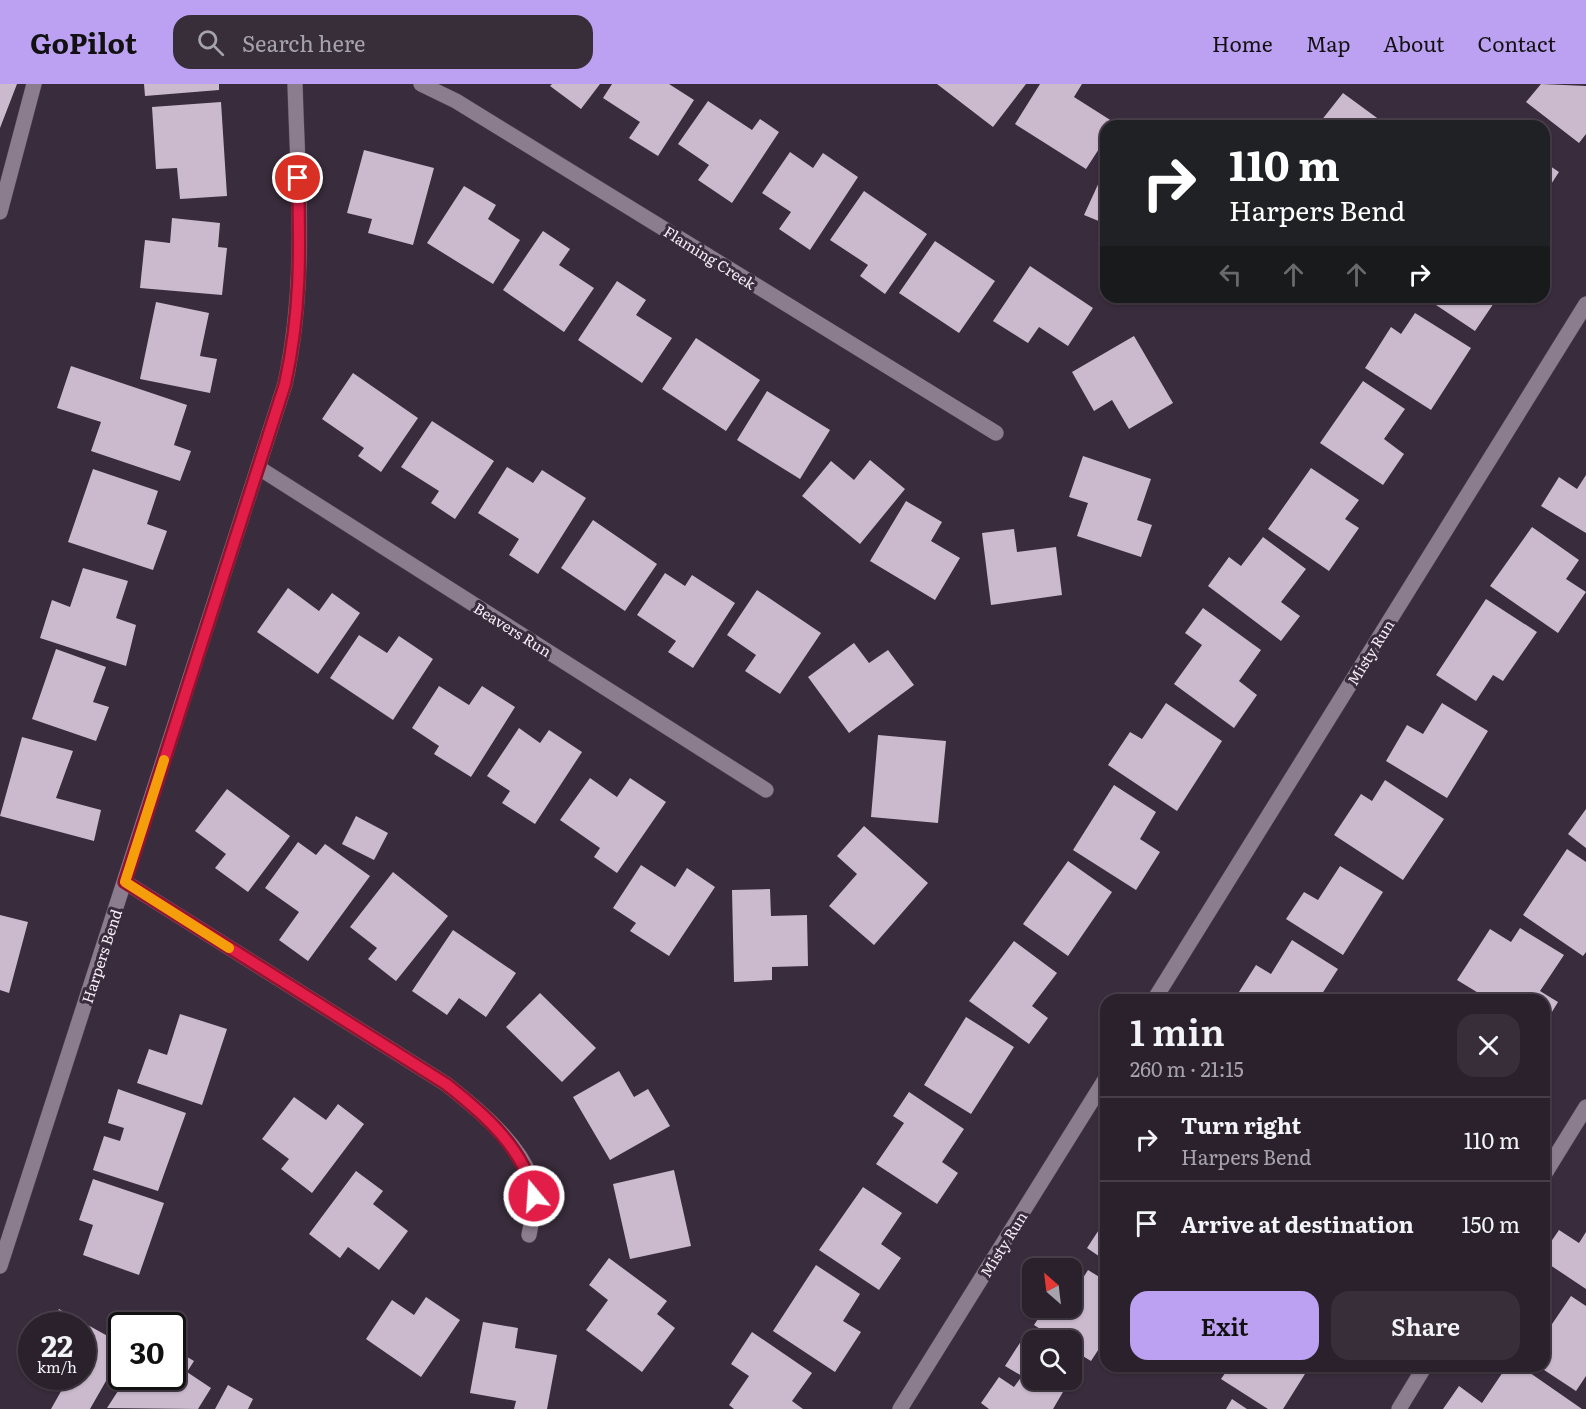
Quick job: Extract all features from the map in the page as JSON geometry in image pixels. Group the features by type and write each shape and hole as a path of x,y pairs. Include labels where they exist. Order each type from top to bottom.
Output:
{"street":[{"path":"0,212 34,84"},
{"name":"Harpers Bend","path":"0,1266 285,384 300,294 295,84"},
{"name":"Flaming Creek","path":"421,84 456,100 996,433"},
{"name":"Misty Run","path":"1158,994 1586,304"},
{"name":"Beavers Run","path":"259,468 766,790"},
{"path":"125,882 446,1084 470,1103 513,1149 530,1175 534,1209 529,1235"},
{"name":"Misty Run","path":"900,1409 1100,1088"},
{"path":"1550,1165 1586,1107"},
{"path":"1399,1409 1421,1372"}],"building":[{"path":"0,84 17,84 0,128"},
{"path":"144,84 219,84 219,90 145,96"},
{"path":"552,84 600,84 581,109 550,86"},
{"path":"612,84 669,84 694,100 658,156 629,138 640,122 603,98"},
{"path":"937,84 1026,84 993,127"},
{"path":"1040,84 1082,84 1074,97 1110,120 1100,120 1100,147 1086,169 1015,124"},
{"path":"1541,84 1586,86 1586,134 1579,143 1526,102"},
{"path":"1343,93 1380,120 1322,120"},
{"path":"708,101 752,130 760,119 779,132 732,203 698,180 709,165 678,144"},
{"path":"221,102 227,196 180,199 177,168 156,169 152,107"},
{"path":"364,150 434,168 413,245 368,233 372,219 347,213"},
{"path":"790,152 813,168 823,153 858,177 810,250 779,229 791,212 762,193"},
{"path":"1550,166 1559,172 1550,186"},
{"path":"1100,180 1100,222 1084,215"},
{"path":"464,186 496,205 488,219 520,240 493,284 427,243"},
{"path":"864,191 927,234 885,294 860,276 868,265 830,240"},
{"path":"172,218 220,223 218,247 227,248 222,295 140,288 145,240 170,243"},
{"path":"543,231 570,249 559,265 594,288 564,332 503,290"},
{"path":"935,241 995,281 959,333 899,293"},
{"path":"1030,266 1093,308 1068,346 1039,327 1028,343 993,321"},
{"path":"617,281 646,300 636,315 672,338 642,383 578,340"},
{"path":"156,302 209,313 200,356 217,359 210,393 140,379"},
{"path":"1433,303 1494,303 1475,331"},
{"path":"1415,313 1471,348 1431,410 1365,368 1391,327 1401,334"},
{"path":"1134,336 1173,403 1129,429 1112,400 1094,411 1072,372"},
{"path":"696,338 760,380 726,431 662,389"},
{"path":"71,366 187,405 174,445 191,451 180,481 91,451 101,422 57,408"},
{"path":"353,373 418,418 381,472 358,456 364,448 322,419"},
{"path":"1363,381 1405,409 1384,439 1404,454 1383,485 1320,443"},
{"path":"767,391 830,430 800,479 737,440"},
{"path":"432,421 494,461 455,519 431,503 439,491 401,467"},
{"path":"1083,456 1151,479 1137,520 1152,525 1141,557 1077,536 1088,503 1069,497"},
{"path":"870,460 905,489 860,544 802,496 831,461 854,480"},
{"path":"507,467 533,483 542,470 586,498 538,574 509,555 519,539 478,513"},
{"path":"1311,468 1359,500 1345,519 1359,528 1329,571 1268,529"},
{"path":"93,469 158,491 147,524 167,531 153,570 68,542"},
{"path":"1586,475 1586,533 1541,506 1559,477 1577,489"},
{"path":"906,501 942,522 931,541 960,558 935,600 870,561"},
{"path":"593,520 657,564 625,611 561,568"},
{"path":"1532,527 1579,560 1566,579 1586,592 1558,633 1490,586"},
{"path":"1014,529 1017,552 1056,547 1062,595 991,605 982,533"},
{"path":"1263,537 1306,569 1281,602 1300,616 1281,641 1208,586 1229,557 1241,566"},
{"path":"83,568 128,581 116,618 136,625 126,666 40,638 52,600 70,607"},
{"path":"665,573 685,586 692,575 735,603 693,668 668,652 676,641 637,615"},
{"path":"288,588 319,611 332,593 360,613 318,674 257,632"},
{"path":"757,590 821,633 780,694 745,671 756,655 727,635"},
{"path":"1486,599 1537,632 1503,681 1493,675 1476,701 1436,675"},
{"path":"1203,608 1261,650 1239,681 1257,695 1234,728 1174,684 1202,645 1185,633"},
{"path":"359,635 387,653 399,636 433,659 393,720 330,678"},
{"path":"854,643 869,663 888,650 914,685 849,733 808,677"},
{"path":"56,649 106,667 93,702 109,707 96,741 32,719"},
{"path":"439,686 469,705 482,686 515,707 471,777 434,754 439,746 412,728"},
{"path":"1166,703 1222,741 1177,811 1108,765 1130,732 1142,739"},
{"path":"1442,703 1488,731 1447,798 1386,761 1407,725 1423,734"},
{"path":"519,728 540,743 549,730 582,752 535,824 502,803 510,791 487,776"},
{"path":"878,735 946,741 938,823 871,817"},
{"path":"22,737 73,751 56,798 101,810 94,841 0,816"},
{"path":"590,778 617,797 630,778 666,802 617,873 594,857 600,848 560,820"},
{"path":"1385,780 1444,819 1403,880 1334,835 1361,794 1372,801"},
{"path":"1114,785 1156,812 1140,839 1160,852 1136,890 1073,850"},
{"path":"227,789 290,836 248,892 215,868 226,854 195,831"},
{"path":"1586,809 1586,848 1568,834"},
{"path":"356,816 388,833 374,860 342,844"},
{"path":"864,826 928,883 874,945 829,906 857,874 837,856"},
{"path":"298,842 316,855 325,844 370,876 308,961 279,940 299,912 265,888"},
{"path":"1567,849 1586,862 1586,952 1583,956 1523,915"},
{"path":"1068,861 1112,892 1068,956 1023,924"},
{"path":"641,865 675,887 687,868 715,887 669,956 630,931 636,923 613,908"},
{"path":"1340,866 1383,892 1343,955 1286,919 1304,892 1318,900"},
{"path":"393,872 448,916 396,981 368,959 377,948 350,927"},
{"path":"770,889 771,916 807,915 808,966 772,967 772,980 734,982 732,890"},
{"path":"0,915 28,922 9,993 0,990"},
{"path":"1520,928 1564,955 1540,991 1545,994 1480,994 1457,980 1490,929 1511,942"},
{"path":"453,930 516,973 486,1017 459,998 447,1015 412,991"},
{"path":"1292,940 1338,969 1322,994 1238,994 1256,965 1271,974"},
{"path":"1014,941 1057,973 1032,1006 1048,1018 1029,1044 969,1001"},
{"path":"540,993 596,1048 562,1082 506,1027"},
{"path":"1550,997 1558,1002 1550,1015"},
{"path":"180,1014 227,1029 202,1105 137,1083 149,1049 167,1055"},
{"path":"966,1017 1014,1047 971,1114 924,1085"},
{"path":"619,1071 634,1097 648,1089 670,1126 610,1160 573,1097"},
{"path":"118,1089 186,1113 158,1191 93,1170 104,1136 120,1141 124,1128 108,1123"},
{"path":"909,1092 964,1129 942,1162 958,1173 937,1204 876,1164 904,1123 893,1116"},
{"path":"294,1097 326,1120 338,1104 364,1124 312,1193 281,1169 289,1159 262,1139"},
{"path":"674,1170 691,1246 630,1259 613,1184"},
{"path":"356,1171 383,1191 373,1204 408,1231 379,1270 348,1247 340,1258 309,1234"},
{"path":"93,1179 164,1203 139,1275 83,1255 93,1225 79,1220"},
{"path":"863,1187 902,1213 881,1244 901,1258 879,1290 819,1250"},
{"path":"1100,1228 1100,1257 1087,1248"},
{"path":"1559,1230 1579,1243 1586,1232 1586,1289 1550,1265 1550,1243"},
{"path":"609,1258 667,1301 657,1314 675,1328 642,1372 586,1330 608,1300 589,1285"},
{"path":"816,1265 860,1294 843,1321 861,1332 835,1372 773,1331"},
{"path":"1088,1270 1100,1277 1100,1347 1091,1361 1082,1356 1082,1330 1042,1330 1034,1325 1039,1318 1082,1318 1082,1280"},
{"path":"1571,1296 1586,1306 1586,1376 1576,1391 1547,1372 1550,1372 1550,1327"},
{"path":"426,1297 460,1320 421,1377 366,1339 392,1300 414,1315"},
{"path":"483,1322 518,1328 515,1348 557,1355 547,1409 514,1409 516,1401 470,1393"},
{"path":"96,1330 108,1336 108,1378 90,1409 51,1409 62,1390 96,1390"},
{"path":"752,1332 812,1373 792,1401 803,1409 734,1409 729,1405 749,1376 731,1364"},
{"path":"1022,1340 1022,1376 1005,1366"},
{"path":"186,1356 194,1361 187,1372 211,1388 198,1409 107,1408 119,1390 186,1390"},
{"path":"1226,1372 1306,1372 1283,1409 1268,1409 1221,1379"},
{"path":"1503,1372 1529,1372 1582,1409 1443,1409 1459,1386 1482,1403"},
{"path":"1022,1376 1022,1390 1064,1390 1053,1409 989,1409 981,1403 999,1377 1014,1387"},
{"path":"228,1385 253,1399 248,1409 215,1409"},
{"path":"1232,1399 1247,1409 1226,1409"}],"slow traffic":[{"path":"164,760 125,882 229,948"}],"route":[{"path":"298,178 300,294 285,384 125,882 446,1084 493,1125 513,1149 530,1175 534,1196"}]}
